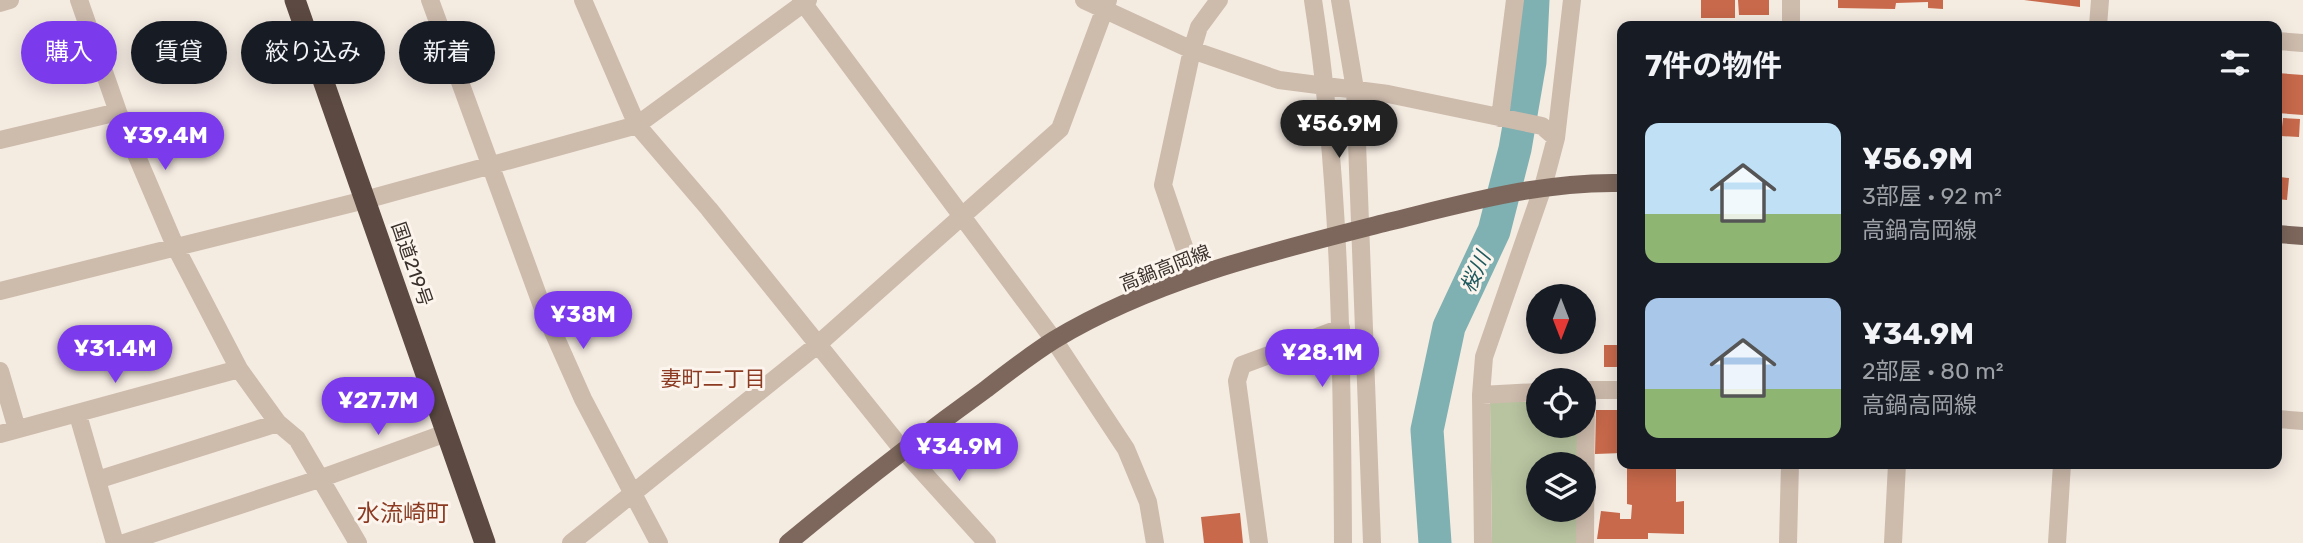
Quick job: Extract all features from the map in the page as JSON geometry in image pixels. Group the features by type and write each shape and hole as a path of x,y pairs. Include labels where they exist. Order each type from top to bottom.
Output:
{"highway":[{"name":"国道219号","path":"295,0 485,543"}],"main road":[{"name":"高鍋高岡線","path":"788,543 902,449 1054,340 1149,293 1194,276 1336,235 1484,198 1539,188 1617,183"},
{"path":"2282,234 2303,236"}],"street":[{"path":"0,3 10,0"},
{"path":"79,0 118,112 176,248 239,369 278,423 297,439 358,543"},
{"path":"430,0 493,165 543,309 583,399 659,543"},
{"path":"583,0 637,125 709,209 902,449 987,543"},
{"path":"1084,0 1107,5 1192,50 1279,80 1355,89 1542,126 1556,138"},
{"path":"1194,276 1163,185 1192,50 1199,27 1219,0"},
{"path":"1313,0 1326,86 1336,235 1341,328 1343,543"},
{"path":"1340,0 1355,89 1372,543"},
{"path":"1504,119 1515,0"},
{"path":"1483,543 1481,395 1485,357 1556,138 1572,0"},
{"path":"1791,0 1791,21"},
{"path":"2098,21 2100,0"},
{"path":"0,291 365,200 637,125 804,1 1054,340 1126,449 1148,502 1155,543"},
{"path":"571,543 817,346 1060,129 1107,5"},
{"path":"2282,41 2303,43"},
{"path":"0,140 118,112"},
{"path":"1259,543 1237,381 1241,365 1341,328"},
{"path":"0,371 8,432 239,369"},
{"path":"1596,390 1617,390"},
{"path":"1481,395 1526,393"},
{"path":"78,415 115,543"},
{"path":"2282,419 2303,421"},
{"path":"97,480 278,423"},
{"path":"124,543 322,478 446,433"},
{"path":"1585,438 1585,543"},
{"path":"1788,543 1790,469"},
{"path":"1894,543 1897,469"},
{"path":"2057,543 2062,469"}],"green space":[{"path":"1490,402 1526,402 1526,438 1577,438 1577,452 1526,452 1526,522 1578,522 1578,543 1492,543"}],"building":[{"path":"1701,0 1735,0 1735,18 1701,18"},
{"path":"1738,0 1769,0 1769,15 1739,15"},
{"path":"1838,0 1943,0 1943,9 1928,8 1928,2 1896,3 1895,9 1838,8"},
{"path":"2024,0 2080,0 2080,7"},
{"path":"2282,73 2303,75 2303,115 2282,113"},
{"path":"2283,118 2300,119 2299,137 2282,136"},
{"path":"2282,177 2289,178 2287,200 2282,200"},
{"path":"1604,345 1617,345 1617,367 1604,367"},
{"path":"1596,410 1617,410 1617,453 1595,452"},
{"path":"1627,469 1676,469 1676,502 1684,501 1684,534 1648,533 1648,539 1597,539 1601,511 1620,513 1620,519 1631,519 1632,505 1627,504"},
{"path":"1240,513 1243,543 1204,543 1201,517"}],"waterway":[{"name":"桜川","path":"1435,543 1427,430 1449,327 1494,231 1515,149 1530,62 1533,0"}],"district":[{"name":"妻町二丁目","path":"713,378"},
{"name":"水流崎町","path":"403,513"}]}
